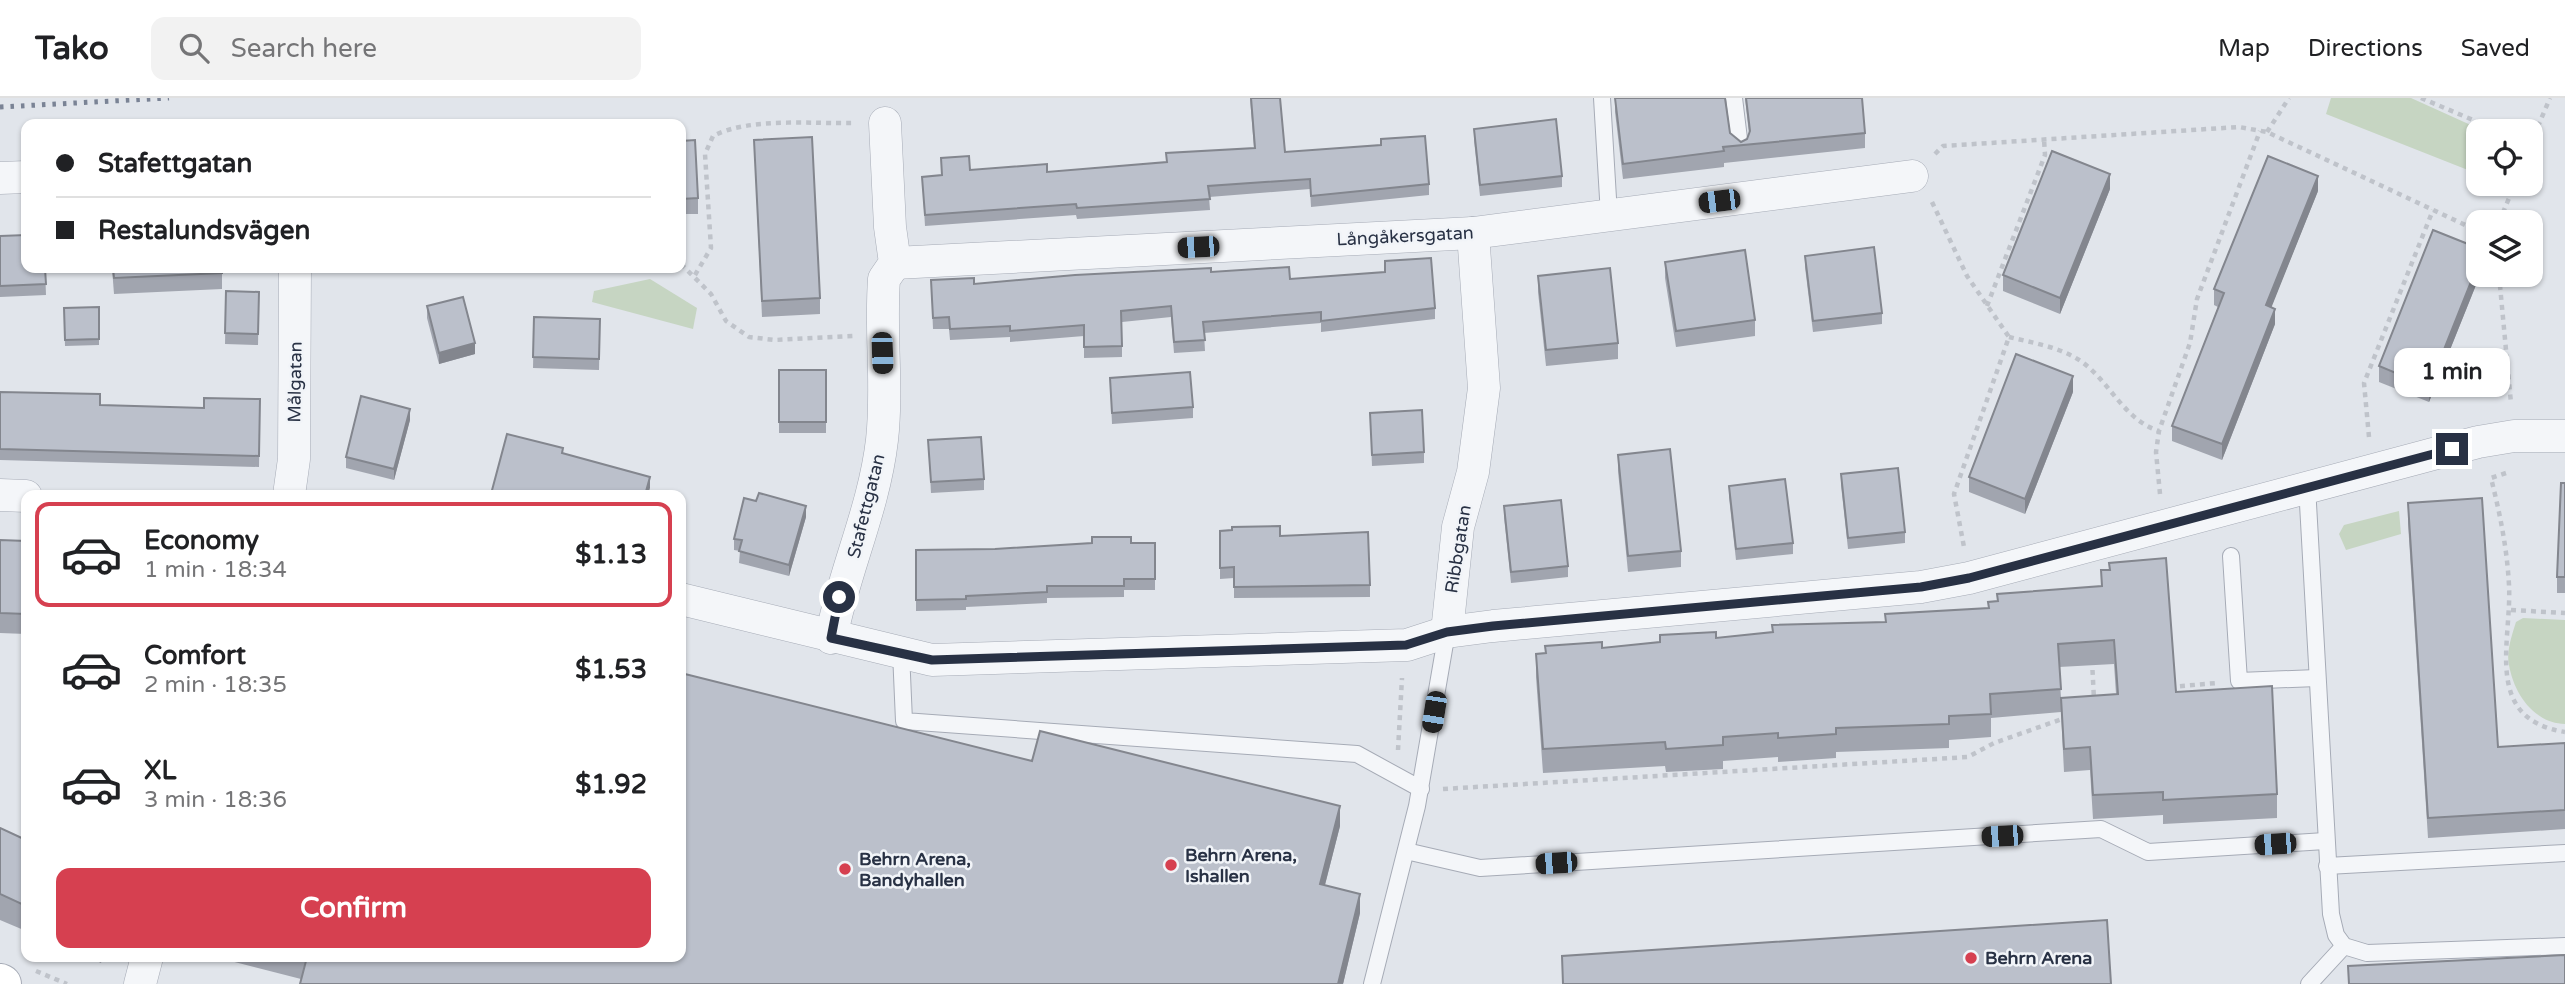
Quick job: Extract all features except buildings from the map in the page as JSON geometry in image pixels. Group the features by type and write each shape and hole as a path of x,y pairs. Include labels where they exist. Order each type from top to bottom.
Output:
{"street":[{"name":"Stafettgatan","path":"831,638 839,597 874,486 882,439 884,279 895,263 890,227 885,123"},
{"name":"Långåkersgatan","path":"895,263 1473,233 1912,176"},
{"path":"0,178 21,177"},
{"name":"Ribbgatan","path":"1447,632 1458,527 1473,472 1485,388 1473,233"},
{"name":"Målgatan","path":"290,490 293,459 295,273"},
{"path":"686,600 831,638 932,660 1406,645 1447,632 1921,587 1969,578 2478,442 2514,436 2565,436"},
{"path":"0,495 21,496"},
{"path":"140,984 146,962"}],"lane":[{"path":"1602,98 1609,215"},
{"path":"1734,98 1740,147"},
{"path":"2307,486 2325,841 2330,914 2336,935 2344,946 2367,953 2565,946"},
{"path":"2231,556 2239,681 2317,678"},
{"name":"Ribbgatan","path":"1372,984 1421,789 1447,632"},
{"path":"901,652 904,721 1357,754 1421,789"},
{"path":"1406,851 1479,868 2101,829 2148,852 2325,841"},
{"path":"2327,866 2565,853"},
{"path":"2309,984 2344,946"}],"path":[{"path":"2267,132 2290,98"},
{"path":"2421,98 2471,119"},
{"path":"2541,119 2550,98"},
{"path":"695,275 710,248 705,154 713,136 733,129 773,124 885,123"},
{"path":"2159,431 2148,428 2119,402 2081,361 2045,346 2008,337 1967,276 1927,191 1912,176 1943,146 2239,127 2267,132 2466,225"},
{"path":"2168,524 2157,472 2159,431 2190,343 2197,299 2260,131"},
{"path":"1987,306 2045,155 2044,139"},
{"path":"2372,469 2364,383 2433,210"},
{"path":"686,268 711,294 726,321 749,337 775,340 882,334"},
{"path":"2500,287 2516,460 2525,467 2491,478 2506,546 2511,610 2505,658 2511,694 2526,716 2538,724 2565,732"},
{"path":"1969,578 1954,494 2008,337"},
{"path":"2511,610 2565,613"},
{"path":"2091,658 2096,708"},
{"path":"2162,688 2239,681"},
{"path":"1421,789 1505,787 1968,757 1994,743 2071,716"}],"green space":[{"path":"2331,98 2411,98 2466,123 2466,169 2326,114"},
{"path":"650,279 697,308 693,329 592,302 594,291"},
{"path":"2399,511 2401,534 2346,550 2339,534 2344,525"},
{"path":"2523,618 2565,620 2565,724 2535,713 2521,696 2512,676 2508,660 2511,638 2516,622"}],"railway":[{"path":"0,107 169,98"}],"place":[{"name":"Behrn Arena, Ishallen","path":"1171,865"},
{"name":"Behrn Arena, Bandyhallen","path":"845,869"},
{"name":"Behrn Arena","path":"1971,958"}],"route":[{"path":"839,597 831,638 932,660 1270,647 1406,645 1447,632 1493,626 1921,587 1969,578 2086,548 2452,449"}]}
